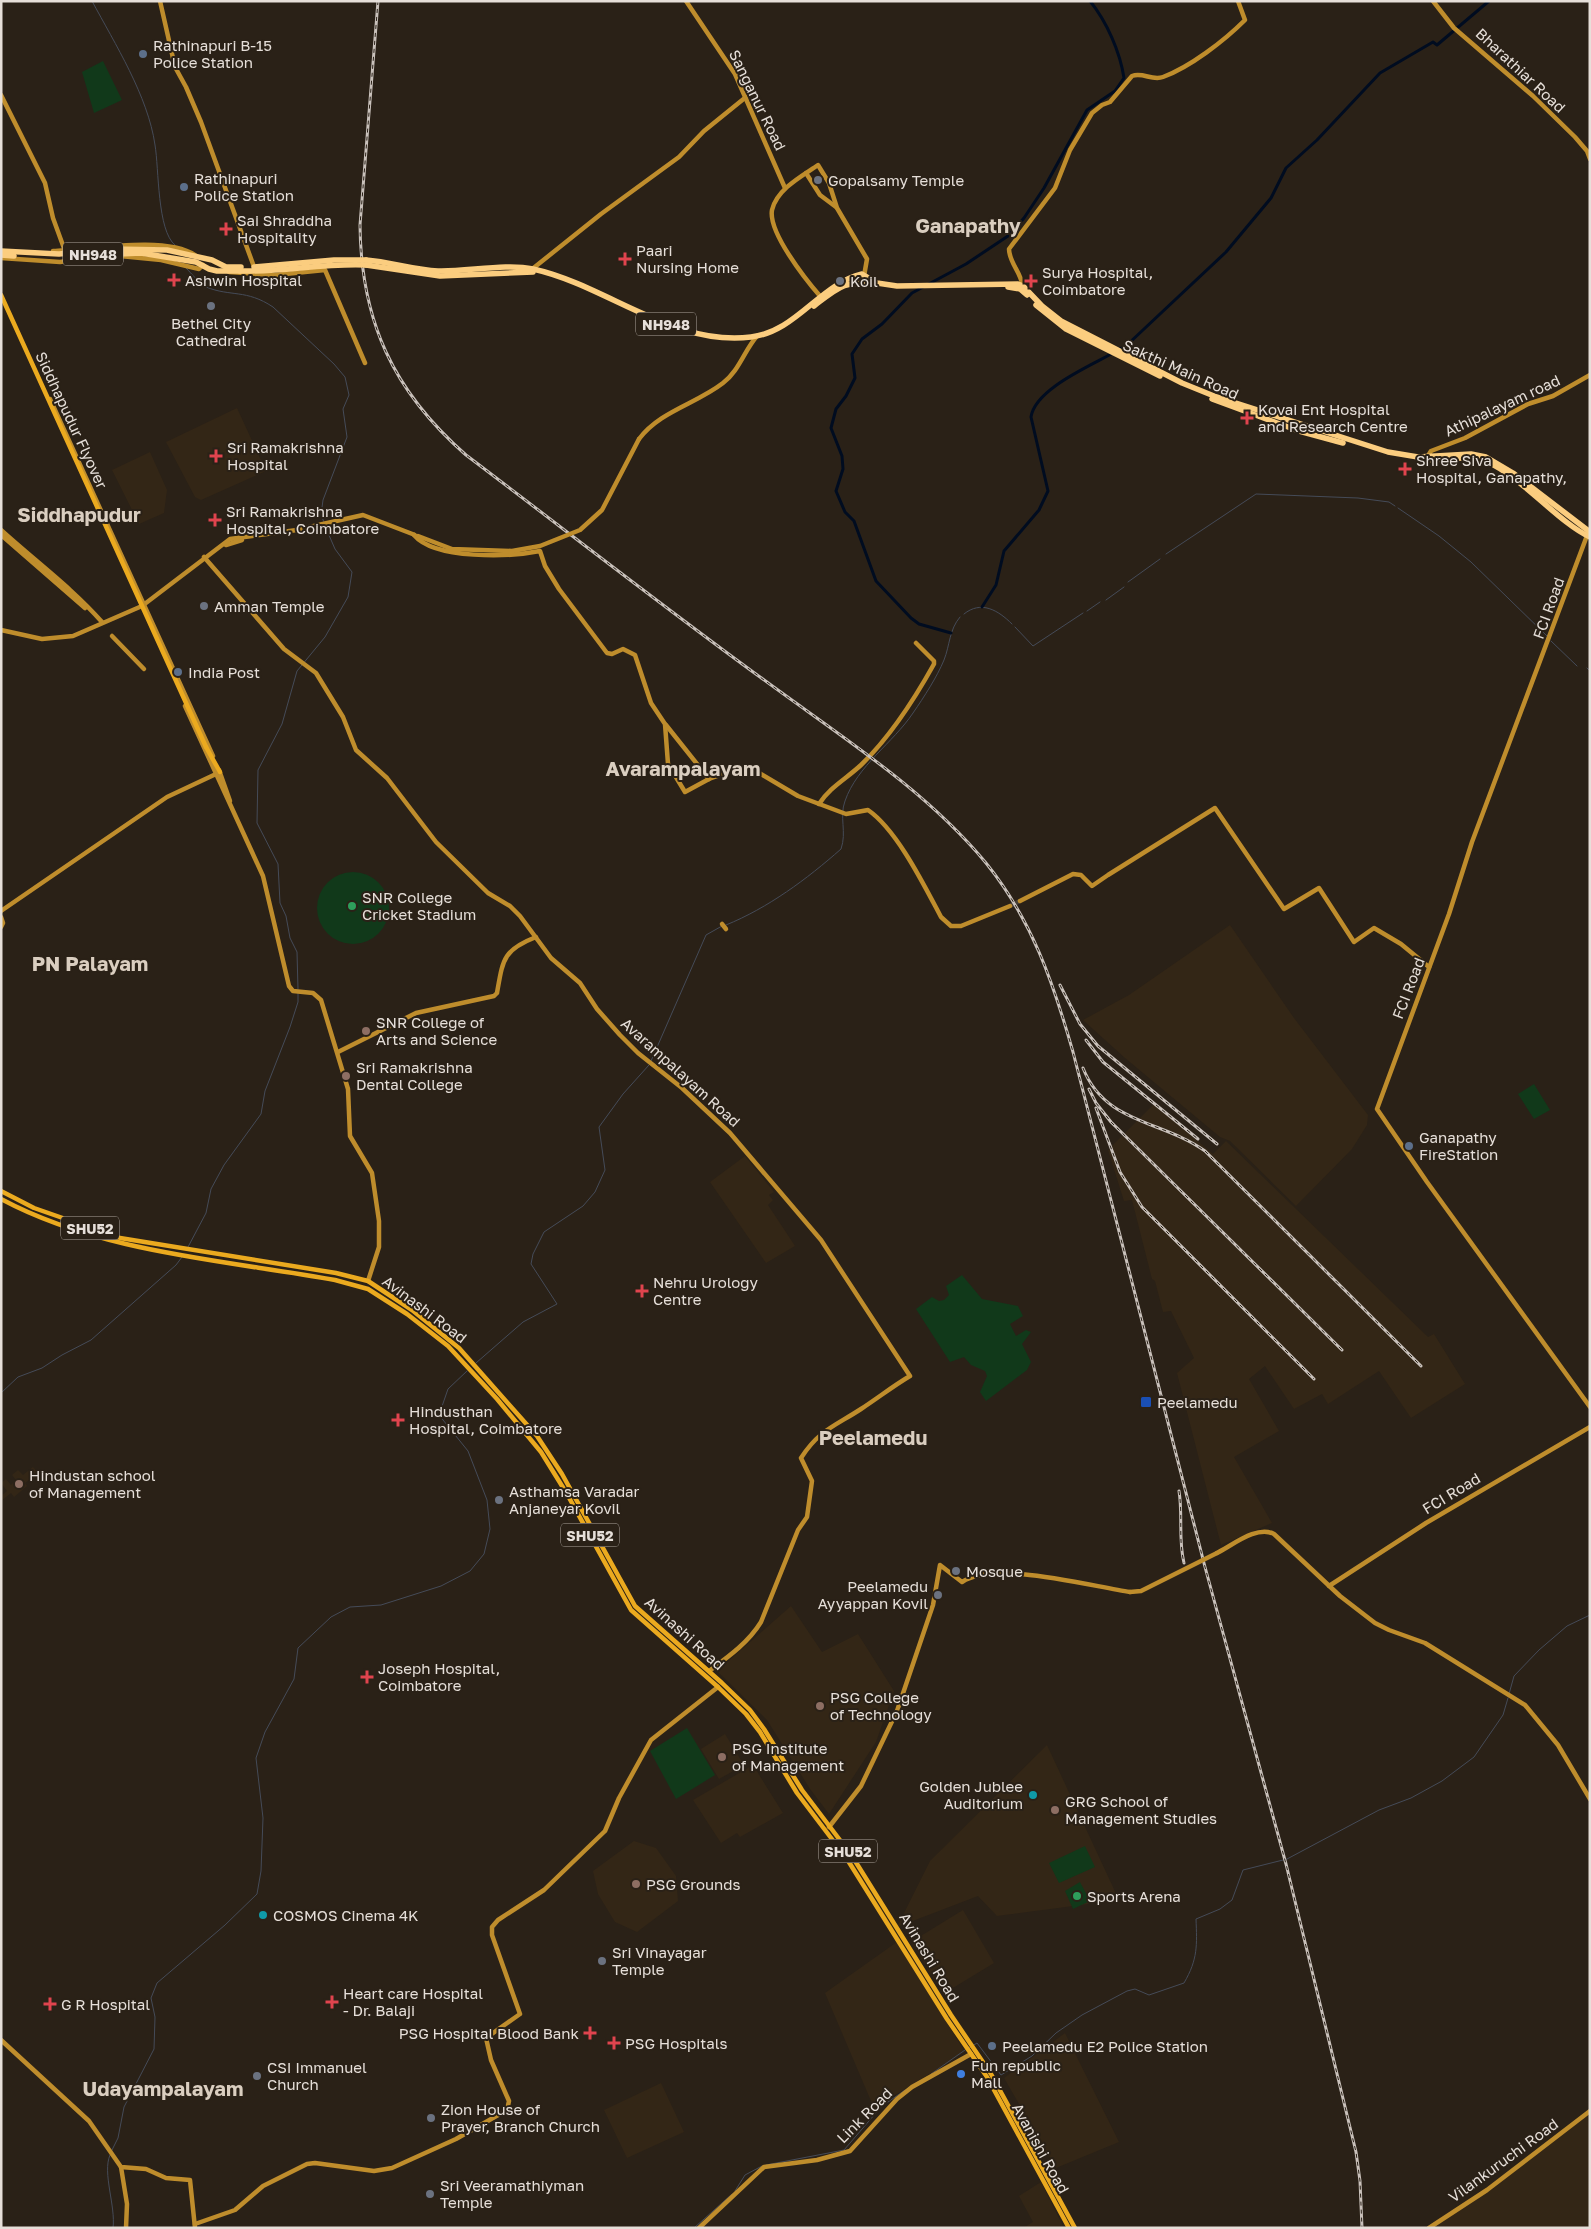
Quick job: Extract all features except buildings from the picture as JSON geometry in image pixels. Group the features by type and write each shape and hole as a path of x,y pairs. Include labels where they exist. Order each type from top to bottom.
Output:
{"highway":[{"name":"NH948","path":"1,249 59,254 128,248 167,250 212,270 228,271 349,260 379,261 438,271 531,270 616,300 676,328 726,339 756,338 792,323 859,274 877,283 918,288 977,286 1023,288"},
{"name":"NH948","path":"1,256 48,258 110,253 141,253 184,258 194,254 226,267 238,269"},
{"path":"204,266 207,258"},
{"path":"212,270 215,262"},
{"name":"NH948","path":"756,338 791,321 820,296 842,285 858,281 886,288 909,290 933,286 974,284 1023,288"},
{"name":"Sakthi Main Road","path":"1023,288 1055,317 1124,355 1148,371 1220,403 1299,430 1386,455 1482,460 1509,476 1589,535"}],"main road":[{"name":"Siddhapudur Flyover","path":"1,293 218,773"},
{"name":"Siddhapudur Flyover","path":"211,758 212,767"},
{"name":"Avinashi Road","path":"1,1191 23,1204 106,1236"},
{"name":"Avinashi Road","path":"1,1199 56,1222 125,1241 179,1254 335,1280 368,1289 426,1328 463,1362 541,1452 615,1577 640,1611 709,1671 750,1710 764,1729 802,1790 852,1856 972,2052 991,2074 1075,2228"},
{"name":"Avinashi Road","path":"125,1241 183,1248 336,1273 368,1281 427,1322 452,1341 537,1436 562,1474 631,1610 718,1687"},
{"name":"SHU52","path":"718,1687 746,1714 760,1732 798,1794 847,1859 968,2045"},
{"name":"Avanishi Road","path":"972,2052 1069,2228"}],"street":[{"path":"160,1 174,67 186,87 201,124 257,275"},
{"name":"Sanganur Road","path":"686,1 735,74 785,188"},
{"path":"1023,288 1019,272 1009,256 1008,249 1055,188 1070,150 1092,113 1097,108 1110,102 1132,76 1138,74 1162,77 1202,55 1234,31 1245,20 1238,1"},
{"name":"Bharathiar Road","path":"1433,1 1454,28 1548,110 1584,147 1590,159"},
{"path":"1,95 46,183 53,218 65,251"},
{"path":"531,270 601,214 679,157 704,131 746,97"},
{"path":"820,296 799,269 773,220 773,208 785,188 818,165 829,182 837,208 867,259 863,282"},
{"path":"806,173 820,195 837,208"},
{"path":"1,249 65,251 104,246 154,246 170,248 184,258"},
{"path":"228,271 235,274 257,275 325,270 365,363"},
{"path":"1,293 144,606 263,876 289,986 295,991 302,990 313,993 320,1000 338,1052 348,1089 350,1136 372,1173 378,1208 379,1247 368,1281"},
{"path":"1,299 144,606 212,767 218,773"},
{"path":"144,606 205,558 233,541 266,538 347,518 368,515 452,549 512,551 540,546 580,530 602,510 639,439 668,414 722,384 738,368 756,338"},
{"name":"Athipalayam road","path":"1426,458 1431,451 1465,438 1528,404 1553,396 1590,375"},
{"path":"1,530 55,579 72,590 101,623"},
{"path":"1,534 54,582 71,594 101,623"},
{"name":"FCI Road","path":"1589,535 1472,842 1377,1109 1427,1182 1590,1407"},
{"path":"416,536 426,545 452,552 514,554 540,551 545,566 559,589 607,652 612,654 623,649 635,655 651,703 665,724 709,779"},
{"path":"1,630 42,639 73,636 144,606 205,558"},
{"name":"Avarampalayam Road","path":"205,558 284,649 316,673 343,717 356,750 387,778 436,842 488,893 510,906 551,958 580,983 597,1009 620,1035 713,1115 820,1239 910,1376 887,1389 860,1410 836,1422 809,1446 801,1458 812,1481 807,1518 798,1530 761,1622 755,1633 709,1671"},
{"path":"112,636 144,669"},
{"path":"819,804 831,788 860,766 871,754 916,697 934,664 934,661 916,643"},
{"path":"665,724 667,759 674,776 685,792 709,779 742,767 752,769 778,786 819,804 844,813 868,810 876,816 891,832 941,917 951,926 961,926 1010,906"},
{"path":"1,911 167,797 218,773"},
{"path":"1020,901 1073,874 1081,875 1092,886 1095,885 1215,808 1284,909 1318,888 1354,942 1374,928 1401,944 1429,967"},
{"path":"1,917 3,923 1,927"},
{"path":"722,924 726,928"},
{"path":"338,1052 416,1014 494,996 509,951 536,937"},
{"name":"FCI Road","path":"1329,1586 1426,1523 1590,1427"},
{"path":"829,1827 861,1786 894,1718 933,1605 940,1565 962,1582 972,1577 1018,1573 1121,1591 1141,1591 1262,1531 1274,1534 1329,1586 1375,1623 1425,1643 1498,1688 1537,1717 1558,1745 1590,1800"},
{"path":"121,2167 146,2169 166,2178 190,2180 195,2226 235,2210 263,2186 308,2164 374,2171 389,2169 456,2139 507,2110 510,2102 491,2060 486,2038 520,2014 492,1935 492,1928 498,1920 544,1890 606,1831 618,1798 651,1740 718,1687"},
{"path":"2,2042 74,2106 114,2156 121,2167 127,2204 126,2228"},
{"name":"Link Road","path":"699,2228 715,2216 764,2168 817,2160 850,2150 897,2099 972,2052"},
{"name":"Vilankuruchi Road","path":"1429,2228 1487,2190 1590,2111"}],"shaded area":[{"name":"Sri Ramakrishna Hospital","path":"237,408 266,471 201,500 195,497 166,442"},
{"path":"150,452 167,490 164,513 139,524 112,470"},
{"path":"1230,925 1294,1018 1368,1115 1367,1125 1352,1149 1296,1206 1230,1141 1220,1137 1125,1058 1083,1020 1129,995"},
{"path":"1154,1104 1213,1154 1226,1141 1428,1337 1434,1334 1465,1384 1411,1418 1379,1371 1328,1404 1322,1394 1294,1409 1265,1366 1249,1379 1279,1431 1234,1457 1272,1523 1221,1545 1177,1373 1194,1358 1171,1311 1163,1312 1155,1281 1152,1279 1132,1200 1124,1201 1108,1150 1113,1149 1112,1146"},
{"path":"745,1156 774,1192 769,1195 773,1200 768,1205 795,1246 766,1263 710,1182"},
{"name":"Hindustan school of Management","path":"33,1467 38,1473 25,1483 27,1486 14,1497 11,1493 1,1501 1,1496 7,1491 1,1483 6,1479 11,1485 16,1480 12,1475 18,1470 23,1475"},
{"name":"PSG College of Technology","path":"791,1606 822,1652 858,1634 894,1691 876,1742 829,1814 810,1789 767,1720 717,1671"},
{"name":"PSG Institute of Management","path":"725,1734 744,1765 719,1779 701,1749"},
{"path":"1047,1745 1119,1900 997,1916 978,1896 897,1927 930,1861"},
{"path":"753,1765 783,1813 740,1837 737,1833 721,1843 693,1800"},
{"name":"PSG Grounds","path":"634,1841 656,1848 676,1876 678,1901 637,1932 615,1922 598,1894 593,1871"},
{"path":"963,1910 994,1963 943,1994 911,1942"},
{"path":"897,1942 965,2052 874,2108 825,1993"},
{"path":"1065,2033 1119,2142 1056,2168 1004,2078"},
{"path":"661,2083 684,2132 627,2158 604,2110"},
{"path":"1590,2113 1590,2228 1433,2228"},
{"path":"1041,2182 1064,2228 1023,2228 1033,2222 1019,2196"}],"green space":[{"path":"103,61 122,100 94,113 82,72"},
{"name":"SNR College Cricket Stadium","path":"353,872 373,878 383,888 389,908 383,928 373,938 353,944 333,938 323,928 317,908 323,888 333,878"},
{"path":"1534,1084 1550,1110 1534,1119 1518,1094"},
{"path":"962,1275 982,1299 1018,1306 1023,1316 1010,1324 1016,1336 1026,1330 1031,1332 1022,1344 1031,1362 1027,1370 986,1401 980,1392 987,1376 985,1371 971,1365 964,1357 950,1362 916,1309 932,1297 939,1301 944,1300 949,1295 946,1286"},
{"path":"687,1728 715,1775 676,1799 650,1751"},
{"path":"1085,1846 1095,1867 1059,1883 1049,1863"},
{"name":"Sports Arena","path":"1080,1882 1090,1901 1073,1909 1065,1891"}],"waterway":[{"path":"92,1 130,71 145,108 155,145 165,227 169,238 175,245"},
{"path":"951,633 919,624 876,581 854,521 845,512 836,491 843,469 842,456 831,428 836,409 846,396 855,378 852,354 862,339 882,324 912,293 966,264 1008,236 1024,218 1044,188 1087,110 1115,91 1124,78 1112,38 1102,18 1090,1"},
{"path":"1118,350 1127,345 1226,252 1271,198 1286,168 1317,140 1380,73 1433,42 1437,45 1489,1"},
{"path":"186,268 206,287 223,292 247,295 273,307 334,364 345,377 349,395 343,409 347,437 323,500 321,515 324,522"},
{"path":"982,607 996,585 1004,551 1039,510 1048,491 1031,417 1035,407 1042,397 1065,379 1113,353"},
{"path":"1166,554 1256,494 1358,498 1389,502 1395,506"},
{"path":"1398,508 1439,536 1471,562 1547,636"},
{"path":"298,989 297,952 290,938 286,916 280,903 278,864 257,823 258,770 282,724 297,671 325,637 348,597 352,572 335,549 325,526"},
{"path":"1128,582 1160,559"},
{"path":"1106,600 1124,587"},
{"path":"1087,611 1100,602"},
{"path":"964,614 977,608 989,608 1012,624"},
{"path":"1015,627 1033,646 1083,613"},
{"path":"726,925 757,910 786,892 841,849 843,843 843,807 851,788 867,766 905,724 926,694 941,667 952,632 960,617"},
{"path":"1551,641 1577,666"},
{"path":"1587,668 1590,671"},
{"path":"651,1061 706,935 722,926"},
{"path":"188,1247 206,1213 211,1189 224,1165 261,1114 265,1091 290,1027 298,1002 298,993"},
{"path":"476,1363 523,1322 557,1304 531,1264 533,1254 544,1232 583,1206 595,1192 605,1170 599,1127 623,1094 649,1065"},
{"path":"1,1393 18,1377 42,1368 91,1340 176,1265 182,1257"},
{"path":"111,2152 118,2138 124,2107 154,2049 155,2017 151,1998 157,1983 225,1925 257,1894 261,1871 263,1818 256,1758 265,1732 294,1679 298,1648 331,1617 350,1607 381,1605 441,1586 470,1571 484,1554 490,1529 487,1500 468,1451 439,1415 448,1389 467,1371"},
{"path":"1509,1694 1514,1676 1539,1650 1567,1626 1590,1615"},
{"path":"969,2048 977,2043 1001,2075 1032,2056 1056,2033 1082,2015 1127,1991 1135,1989 1149,1995 1184,1983 1192,1967 1196,1952 1196,1919 1220,1909 1232,1900 1243,1870 1287,1859 1379,1810 1411,1798 1442,1781 1474,1757 1503,1715 1508,1698"},
{"path":"931,2074 965,2050"},
{"path":"766,2165 844,2150 881,2107 905,2090"},
{"path":"110,2155 108,2180 113,2210 113,2228"},
{"path":"735,2191 745,2175 762,2166"},
{"path":"694,2228 732,2194"}],"tunnel":[{"path":"1010,906 1020,901"}],"railway":[{"path":"378,1 360,225 362,260 367,292 375,323 386,352 419,406 466,455 686,622 908,786 962,836 986,863 1016,907 1039,953 1049,976 1073,1052 1205,1567 1286,1864 1356,2152 1360,2181 1362,2228"},
{"path":"1060,985 1080,1024 1098,1046 1217,1144"},
{"path":"1086,1040 1103,1062 1198,1139"},
{"path":"1083,1068 1093,1086 1105,1100 1120,1111 1171,1133 1205,1151 1421,1366"},
{"path":"1089,1089 1096,1103 1111,1122 1342,1350"},
{"path":"1096,1108 1120,1172 1142,1207 1314,1379"},
{"path":"1179,1491 1181,1545 1184,1563"}],"place":[{"name":"Rathinapuri B-15 Police Station","path":"143,54"},
{"name":"Gopalsamy Temple","path":"818,180"},
{"name":"Rathinapuri Police Station","path":"184,187"},
{"name":"Sai Shraddha Hospitality","path":"226,229"},
{"name":"Paari Nursing Home","path":"625,259"},
{"name":"Ashwin Hospital","path":"174,280"},
{"name":"Koil","path":"840,281"},
{"name":"Surya Hospital, Coimbatore","path":"1031,281"},
{"name":"Bethel City Cathedral","path":"211,306"},
{"name":"Kovai Ent Hospital and Research Centre","path":"1247,418"},
{"name":"Sri Ramakrishna Hospital","path":"216,456"},
{"name":"Shree Siva Hospital, Ganapathy,","path":"1405,469"},
{"name":"Sri Ramakrishna Hospital, Coimbatore","path":"215,520"},
{"name":"Amman Temple","path":"204,606"},
{"name":"India Post","path":"178,672"},
{"name":"SNR College Cricket Stadium","path":"352,906"},
{"name":"SNR College of Arts and Science","path":"366,1031"},
{"name":"Sri Ramakrishna Dental College","path":"346,1076"},
{"name":"Ganapathy FireStation","path":"1409,1146"},
{"name":"Nehru Urology Centre","path":"642,1291"},
{"name":"Peelamedu","path":"1146,1402"},
{"name":"Hindusthan Hospital, Coimbatore","path":"398,1420"},
{"name":"Hindustan school of Management","path":"19,1484"},
{"name":"Asthamsa Varadar Anjaneyar Kovil","path":"499,1500"},
{"name":"Mosque","path":"956,1571"},
{"name":"Peelamedu Ayyappan Kovil","path":"938,1595"},
{"name":"Joseph Hospital, Coimbatore","path":"367,1677"},
{"name":"PSG College of Technology","path":"820,1706"},
{"name":"PSG Institute of Management","path":"722,1757"},
{"name":"Golden Jublee Auditorium","path":"1033,1795"},
{"name":"GRG School of Management Studies","path":"1055,1810"},
{"name":"PSG Grounds","path":"636,1884"},
{"name":"Sports Arena","path":"1077,1896"},
{"name":"COSMOS Cinema 4K","path":"263,1915"},
{"name":"Sri Vinayagar Temple","path":"602,1961"},
{"name":"Heart care Hospital - Dr. Balaji","path":"332,2002"},
{"name":"G R Hospital","path":"50,2004"},
{"name":"PSG Hospital Blood Bank","path":"590,2033"},
{"name":"PSG Hospitals","path":"614,2043"},
{"name":"Peelamedu E2 Police Station","path":"992,2046"},
{"name":"Fun republic Mall","path":"961,2074"},
{"name":"CSI Immanuel Church","path":"257,2076"},
{"name":"Zion House of Prayer, Branch Church","path":"431,2118"},
{"name":"Sri Veeramathiyman Temple","path":"430,2194"}],"district":[{"name":"Ganapathy","path":"968,225"},
{"name":"Siddhapudur","path":"79,514"},
{"name":"Avarampalayam","path":"683,768"},
{"name":"PN Palayam","path":"90,963"},
{"name":"Peelamedu","path":"873,1437"},
{"name":"Udayampalayam","path":"163,2088"}]}
